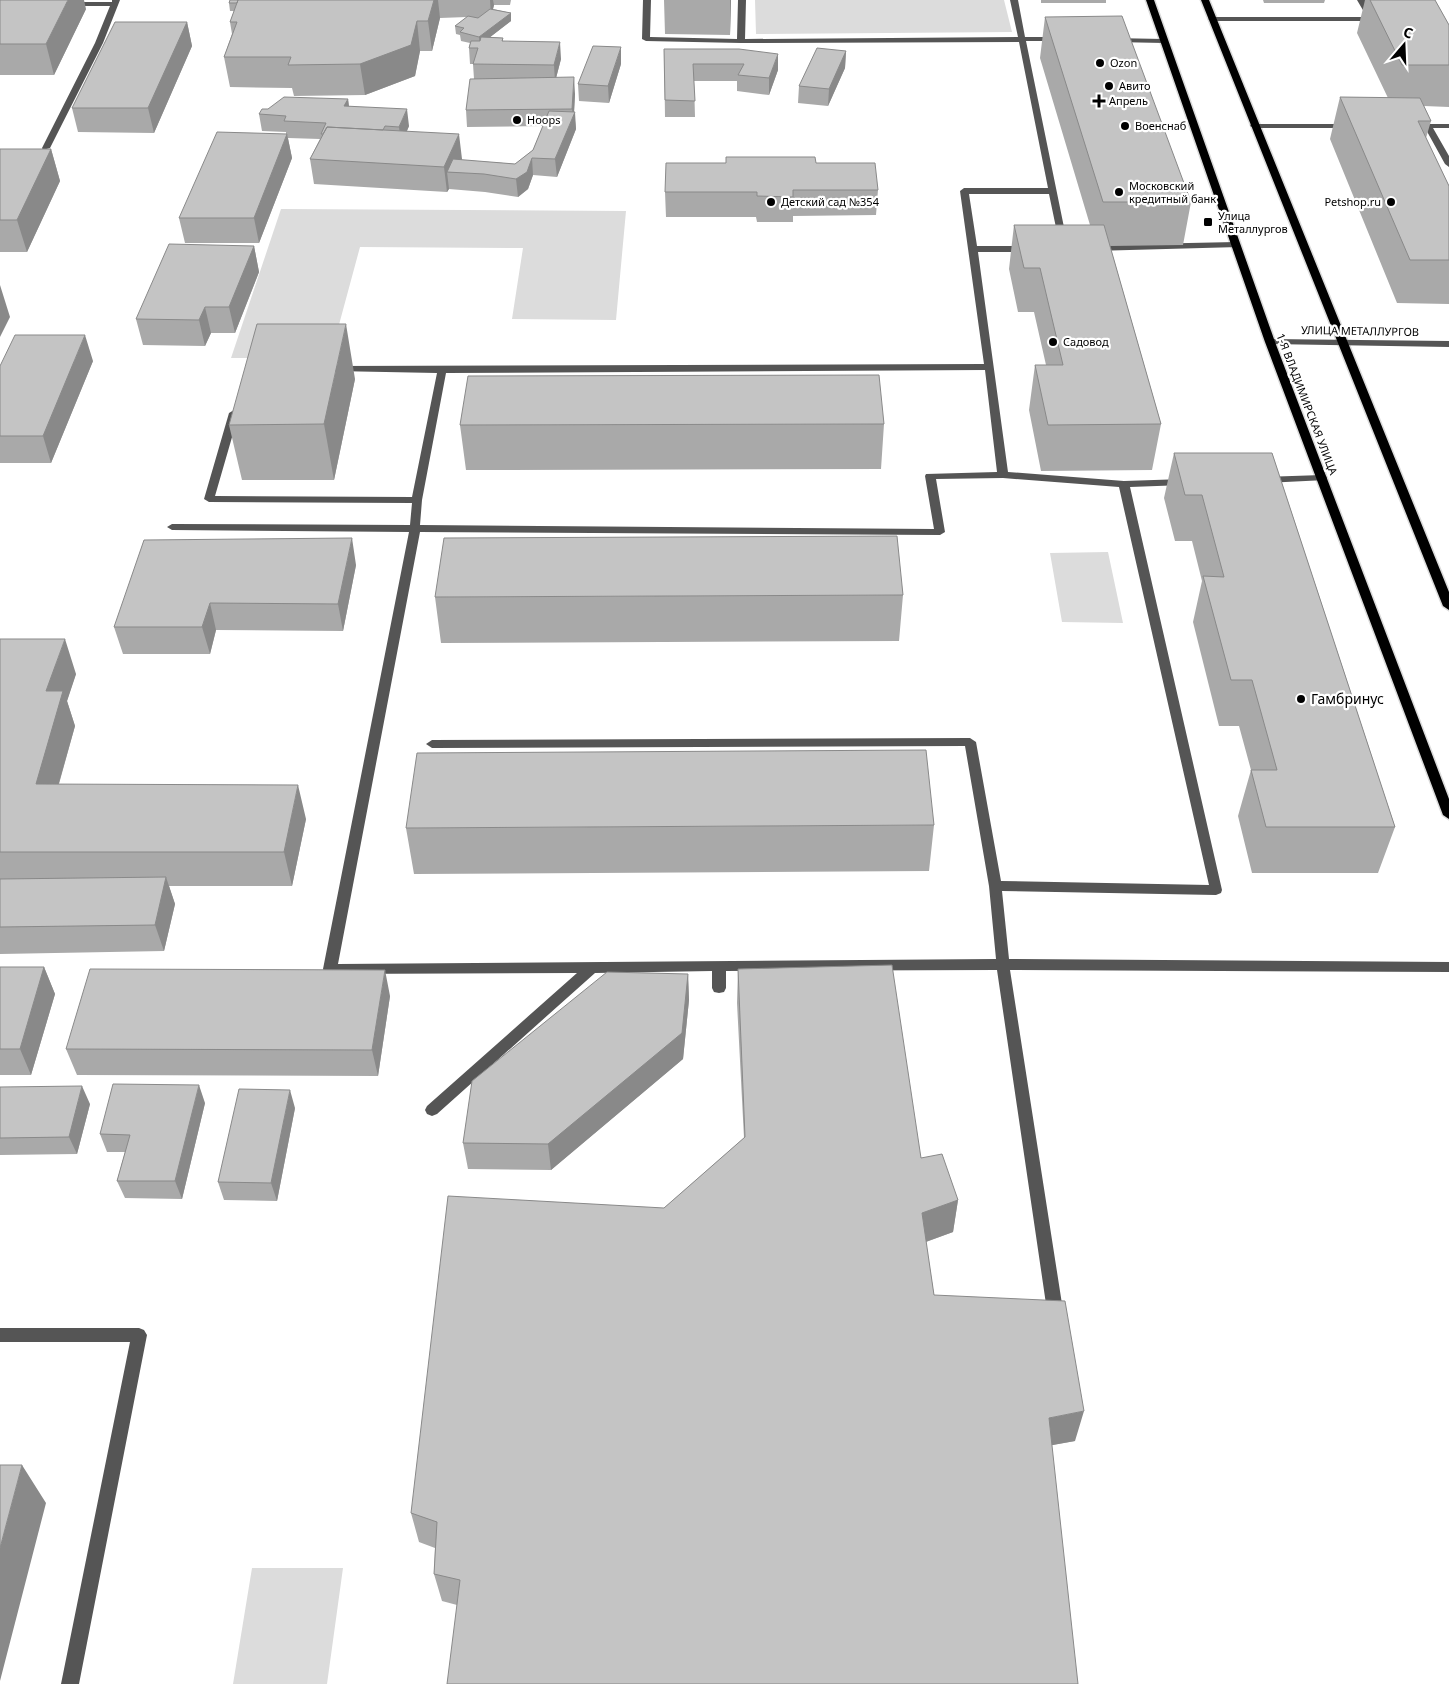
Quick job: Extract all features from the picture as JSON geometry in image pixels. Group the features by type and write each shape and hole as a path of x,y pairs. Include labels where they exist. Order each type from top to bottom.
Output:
{"main road":[{"name":"1-Я ВЛАДИМИРСКАЯ УЛИЦА","path":"1150,0 1270,342 1449,815"},
{"path":"1205,0 1254,126 1449,606"}],"street":[{"path":"647,0 646,39 1070,39"},
{"path":"741,40 742,0"},
{"path":"1014,0 1053,191 1070,249 1236,245"},
{"path":"1361,0 1372,19"},
{"path":"46,148 99,43 116,2 57,4"},
{"path":"1212,19 1381,19"},
{"path":"1109,40 1164,40"},
{"path":"1254,126 1358,126"},
{"path":"1418,126 1449,126"},
{"path":"1428,126 1449,164"},
{"path":"1003,475 964,191 1053,191"},
{"path":"973,249 1038,249"},
{"name":"УЛИЦА МЕТАЛЛУРГОВ","path":"1270,342 1449,344"},
{"path":"325,369 989,367"},
{"path":"442,370 417,500 415,528 330,969 1002,964 1449,967"},
{"path":"236,405 209,499 417,500"},
{"path":"172,527 940,532 930,476 1003,475 1124,484 1192,482"},
{"path":"1249,480 1322,478"},
{"path":"995,886 1216,890 1124,484"},
{"path":"432,744 970,742 995,886 1002,964 1054,1304"},
{"path":"719,966 719,988"},
{"path":"432,1110 592,968"},
{"path":"0,1335 140,1335 70,1684"}],"shaded area":[{"path":"755,0 1004,0 1012,32 756,34"},
{"path":"281,209 626,211 616,320 512,319 523,248 360,247 330,358 231,358"},
{"path":"1108,552 1123,623 1062,622 1050,553"},
{"path":"252,1568 343,1568 327,1684 233,1684"}],"building":[{"path":"0,0 68,0 46,44 0,44"},
{"path":"230,0 238,0 237,3 229,3"},
{"path":"238,0 434,0 428,21 417,21 411,45 360,64 288,65 291,57 224,57 237,22 230,22"},
{"path":"1370,0 1435,0 1449,25 1449,65 1402,65"},
{"path":"490,9 511,13 479,37 460,32 464,28 455,26 468,16 478,18"},
{"path":"1122,16 1191,202 1103,202 1045,17"},
{"path":"115,22 187,22 148,108 72,108"},
{"path":"481,37 503,38 502,41 560,42 554,65 473,64 478,48 469,48 471,41 480,41"},
{"path":"593,46 621,47 608,86 578,84"},
{"path":"817,48 846,51 829,89 799,86"},
{"path":"664,49 739,49 778,54 769,78 738,75 744,64 693,64 695,101 665,100"},
{"path":"574,77 572,109 466,110 470,79"},
{"path":"284,97 348,99 344,106 407,109 399,127 385,126 383,130 327,127 323,134 321,134 326,123 284,121 286,116 259,114 262,109 268,109"},
{"path":"1340,97 1420,98 1431,121 1418,121 1449,186 1449,260 1410,260"},
{"path":"549,111 575,112 555,159 532,158 527,172 516,179 484,174 447,172 453,159 515,164 533,150"},
{"path":"327,127 459,134 444,167 310,159"},
{"path":"217,132 287,134 254,218 179,218"},
{"path":"0,149 51,149 17,220 0,220"},
{"path":"726,157 815,157 816,163 875,163 878,190 793,190 793,197 757,196 757,192 665,192 666,163 726,163"},
{"path":"1014,225 1104,225 1161,424 1048,425 1035,365 1063,365 1040,268 1024,268"},
{"path":"169,244 254,246 229,307 205,307 199,320 136,319"},
{"path":"257,324 346,324 324,424 229,425"},
{"path":"15,335 85,335 43,436 0,436 0,366"},
{"path":"879,375 884,424 460,425 468,376"},
{"path":"1174,453 1272,453 1395,827 1266,827 1251,770 1277,770 1252,680 1231,680 1203,576 1224,577 1202,495 1185,495"},
{"path":"897,536 903,595 435,597 444,538"},
{"path":"352,538 338,604 210,603 202,627 114,627 144,540"},
{"path":"0,639 65,639 46,691 63,691 36,784 298,785 284,852 0,852"},
{"path":"926,750 934,825 406,828 417,753"},
{"path":"166,877 155,925 0,927 0,879"},
{"path":"892,965 921,1158 942,1154 958,1200 922,1213 934,1295 1065,1301 1084,1411 1049,1418 1078,1684 447,1684 460,1580 434,1574 437,1522 411,1513 448,1196 664,1208 745,1137 738,969"},
{"path":"0,967 44,967 20,1049 0,1049"},
{"path":"90,969 385,970 372,1050 66,1049"},
{"path":"607,972 688,974 682,1033 548,1144 463,1143 472,1081"},
{"path":"113,1084 199,1085 175,1181 117,1181 130,1135 100,1134"},
{"path":"82,1086 69,1137 0,1138 0,1087"},
{"path":"239,1089 290,1090 271,1183 218,1182"},
{"path":"0,1465 22,1465 0,1548"}],"place":[{"name":"Ozon","path":"1100,63"},
{"name":"Авито","path":"1109,86"},
{"name":"Апрель","path":"1099,101"},
{"name":"Hoops","path":"517,120"},
{"name":"Военснаб","path":"1125,126"},
{"name":"Московский кредитный банк","path":"1119,192"},
{"name":"Детский сад №354","path":"771,202"},
{"name":"Petshop.ru","path":"1391,202"},
{"name":"Улица Металлургов","path":"1208,222"},
{"name":"Садовод","path":"1053,342"},
{"name":"Гамбринус","path":"1301,699"}]}
